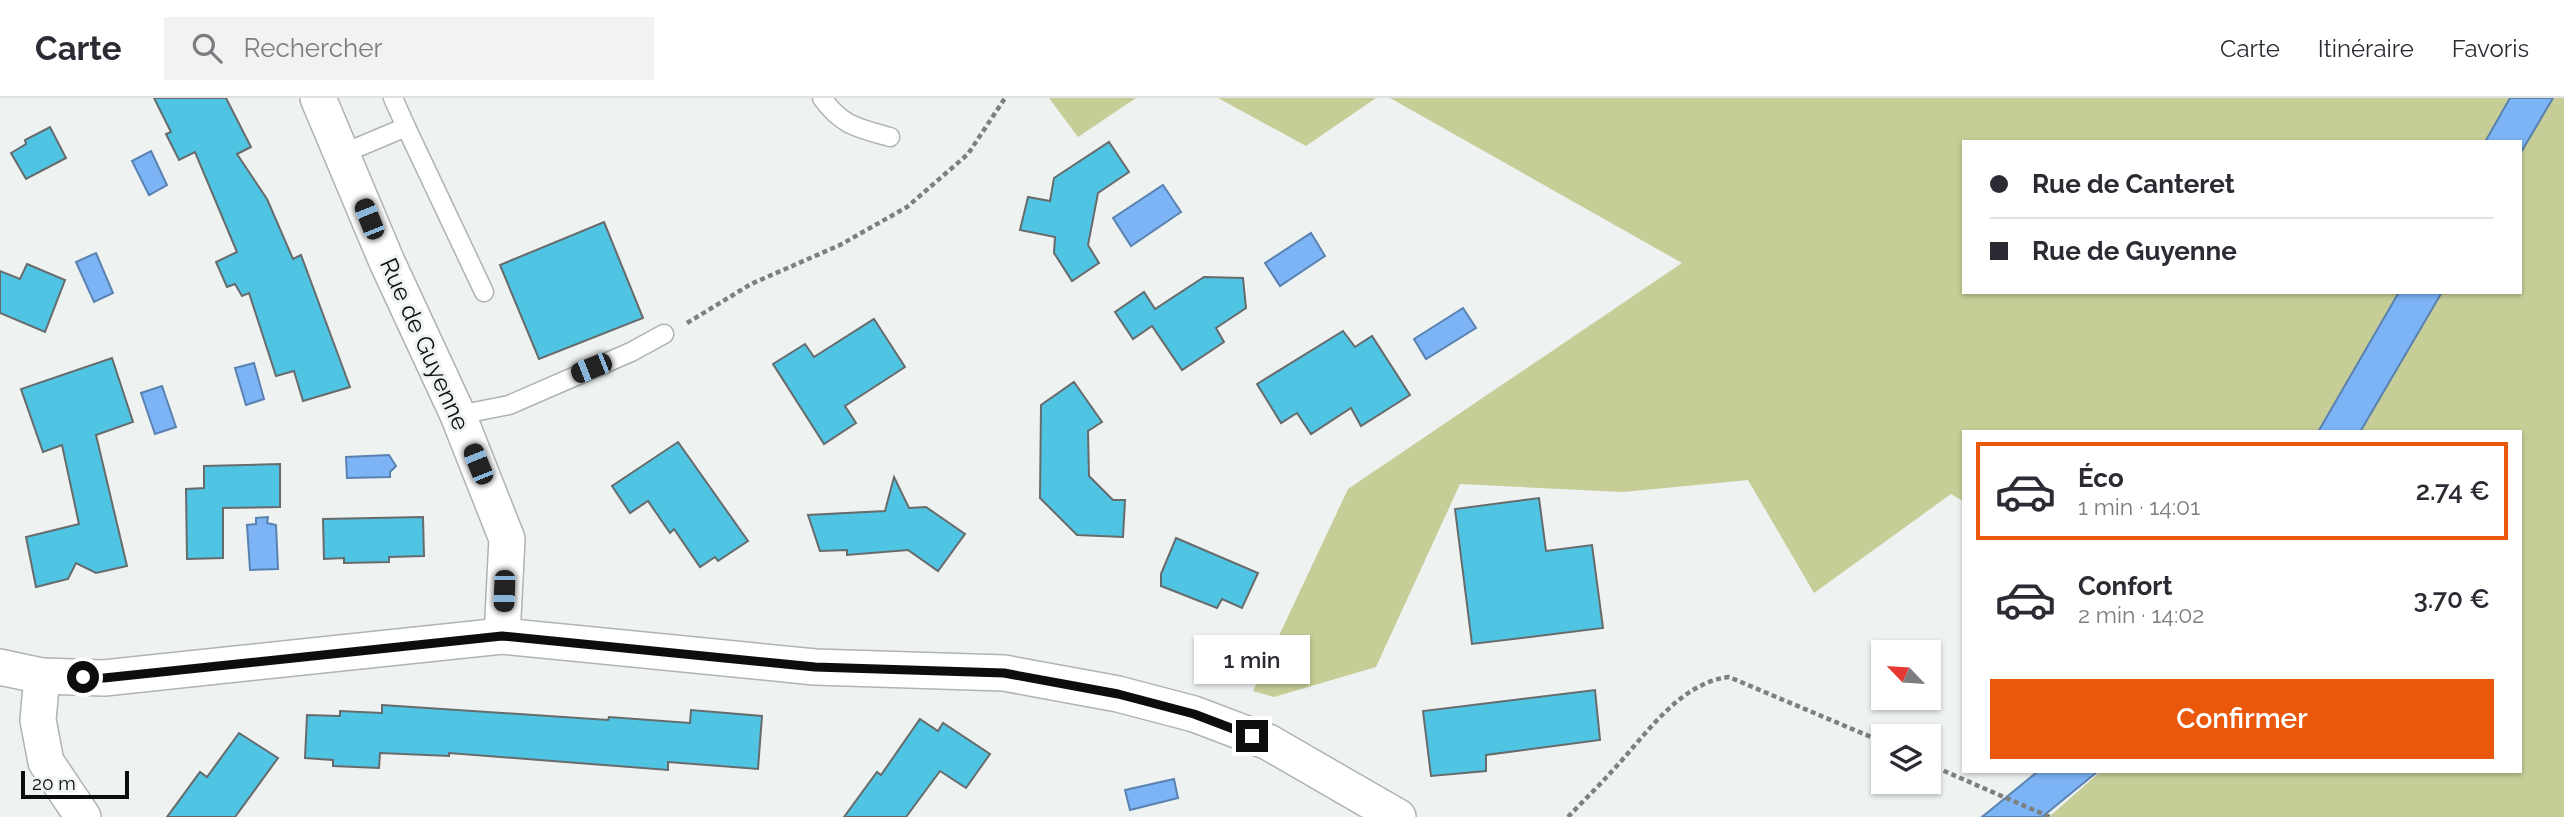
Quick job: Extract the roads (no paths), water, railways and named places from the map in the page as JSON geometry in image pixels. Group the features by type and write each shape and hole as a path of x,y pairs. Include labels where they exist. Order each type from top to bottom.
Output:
{"street":[{"name":"Rue de Guyenne","path":"317,98 387,262 458,415 507,539 502,636"},
{"path":"0,667 42,676 104,678 502,636 815,667 1004,673 1118,694 1194,714 1268,742 1398,817"},
{"path":"42,676 38,720 46,762 65,808"}],"lane":[{"path":"393,98 484,292"},
{"path":"822,98 832,112 849,126 890,137"},
{"path":"342,154 406,127"},
{"path":"458,415 509,405 631,352 664,334"}],"water":[{"path":"2510,98 2553,98 2522,151 2522,140 2486,140"},
{"path":"151,151 167,185 149,195 132,161"},
{"path":"1163,185 1181,212 1131,246 1113,218"},
{"path":"1311,233 1325,256 1280,286 1265,263"},
{"path":"96,253 113,293 94,302 76,262"},
{"path":"2398,294 2441,294 2361,430 2319,430"},
{"path":"1463,308 1476,328 1426,359 1414,339"},
{"path":"254,363 264,399 246,405 235,368"},
{"path":"162,386 176,427 155,434 141,393"},
{"path":"389,455 396,466 390,472 390,477 347,478 346,457"},
{"path":"268,517 267,523 276,525 278,569 250,570 247,525 256,524 256,518"},
{"path":"2036,773 2096,773 2042,817 1982,817"},
{"path":"1174,779 1178,798 1130,810 1125,790"}]}
